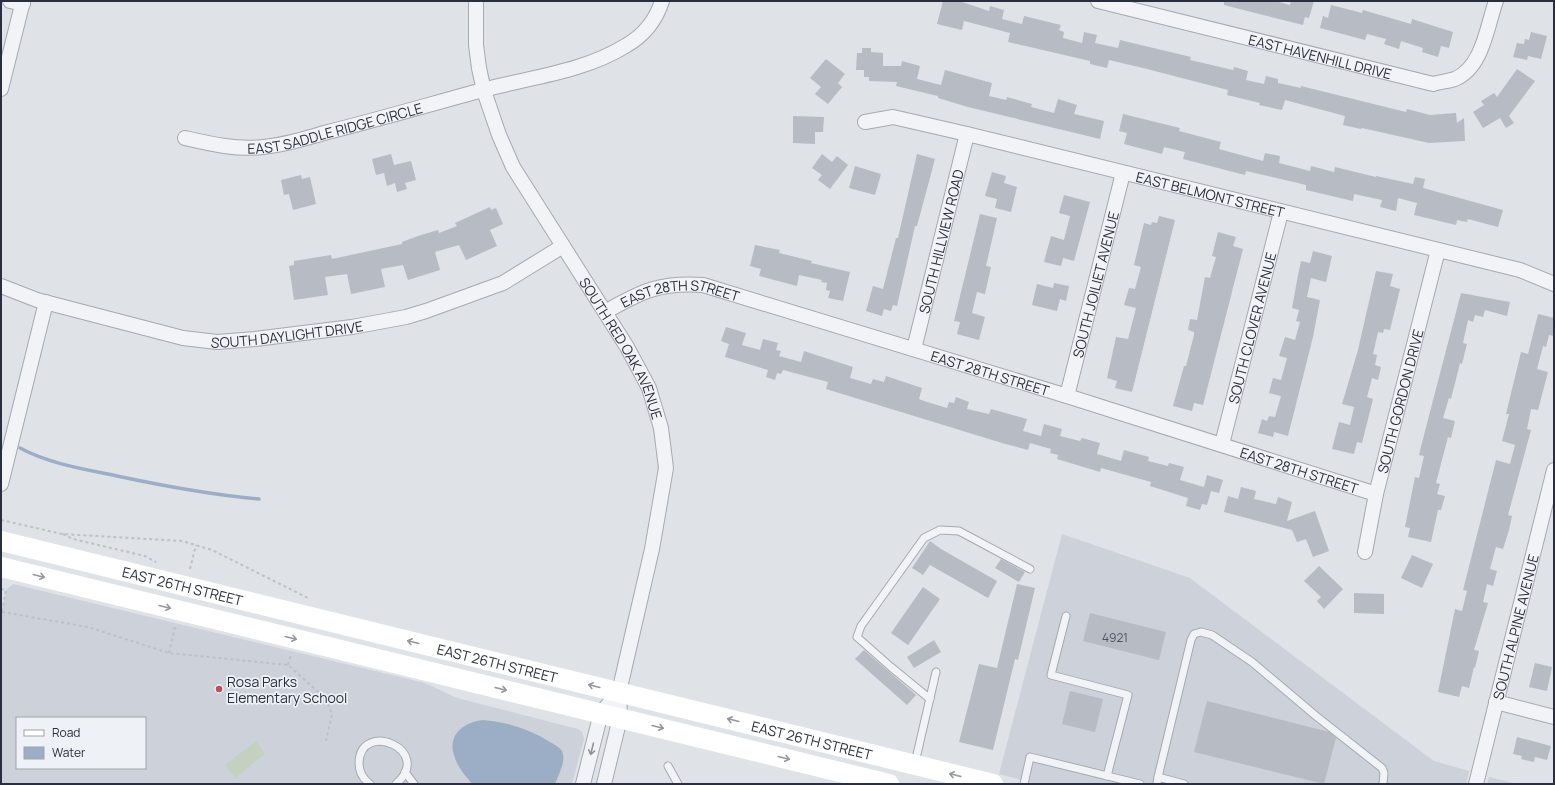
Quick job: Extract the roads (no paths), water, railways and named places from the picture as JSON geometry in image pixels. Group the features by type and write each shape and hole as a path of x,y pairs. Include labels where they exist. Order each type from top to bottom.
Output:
{"main road":[{"name":"EAST 26TH STREET","path":"1,541 993,784"},
{"name":"EAST 26TH STREET","path":"1,567 889,784"}],"street":[{"name":"SOUTH RED OAK AVENUE","path":"476,1 476,45 484,90 499,134 514,167 628,347 649,388 661,428 666,468 652,549 619,692 620,718 604,784"},
{"name":"EAST SADDLE RIDGE CIRCLE","path":"185,138 224,147 248,148 282,145 484,90 569,69 613,53 640,37 655,17 662,1"},
{"name":"EAST HAVENHILL DRIVE","path":"1098,1 1433,84 1455,78 1469,68 1481,48 1496,1"},
{"path":"1,89 19,2"},
{"name":"EAST BELMONT STREET","path":"865,122 893,117 967,134 1520,270 1554,284"},
{"name":"SOUTH HILLVIEW ROAD","path":"914,349 967,134"},
{"name":"SOUTH JOILIET AVENUE","path":"1067,396 1123,173"},
{"name":"SOUTH CLOVER AVENUE","path":"1222,444 1281,212"},
{"name":"SOUTH DAYLIGHT DRIVE","path":"1,286 46,302 183,338 217,342 255,339 352,327 406,317 503,283 563,246"},
{"name":"SOUTH GORDON DRIVE","path":"1365,552 1376,494 1438,250"},
{"name":"EAST 28TH STREET","path":"605,312 637,294 653,288 682,284 703,285 1222,444 1376,494"},
{"path":"1,484 46,302"},
{"name":"SOUTH ALPINE AVENUE","path":"1476,784 1554,470"},
{"path":"583,784 601,713 619,692"},
{"path":"1496,702 1554,717"}],"lane":[{"path":"930,699 891,668 858,637 861,626 924,538 940,530 959,531 1030,569"},
{"path":"1066,616 1051,675 1128,695 1108,776"},
{"path":"1184,784 1157,781 1191,640 1194,634 1201,632 1212,635 1252,662 1316,716 1382,768 1384,773 1384,784"},
{"path":"914,765 936,672"},
{"path":"370,784 362,775 359,760 362,752 373,742 389,741 396,744 405,757 405,772 399,782"},
{"path":"1024,784 1030,757 1140,784"},
{"path":"668,766 678,784"},
{"path":"405,772 414,784"}],"water":[{"path":"483,720 501,722 526,730 542,737 560,748 563,754 563,761 555,784 472,784 456,762 453,743 458,732 463,727 476,721"}],"waterway":[{"path":"20,448 31,454 80,468 188,490 259,499"}],"place":[{"name":"Rosa Parks Elementary School","path":"219,689"}]}
